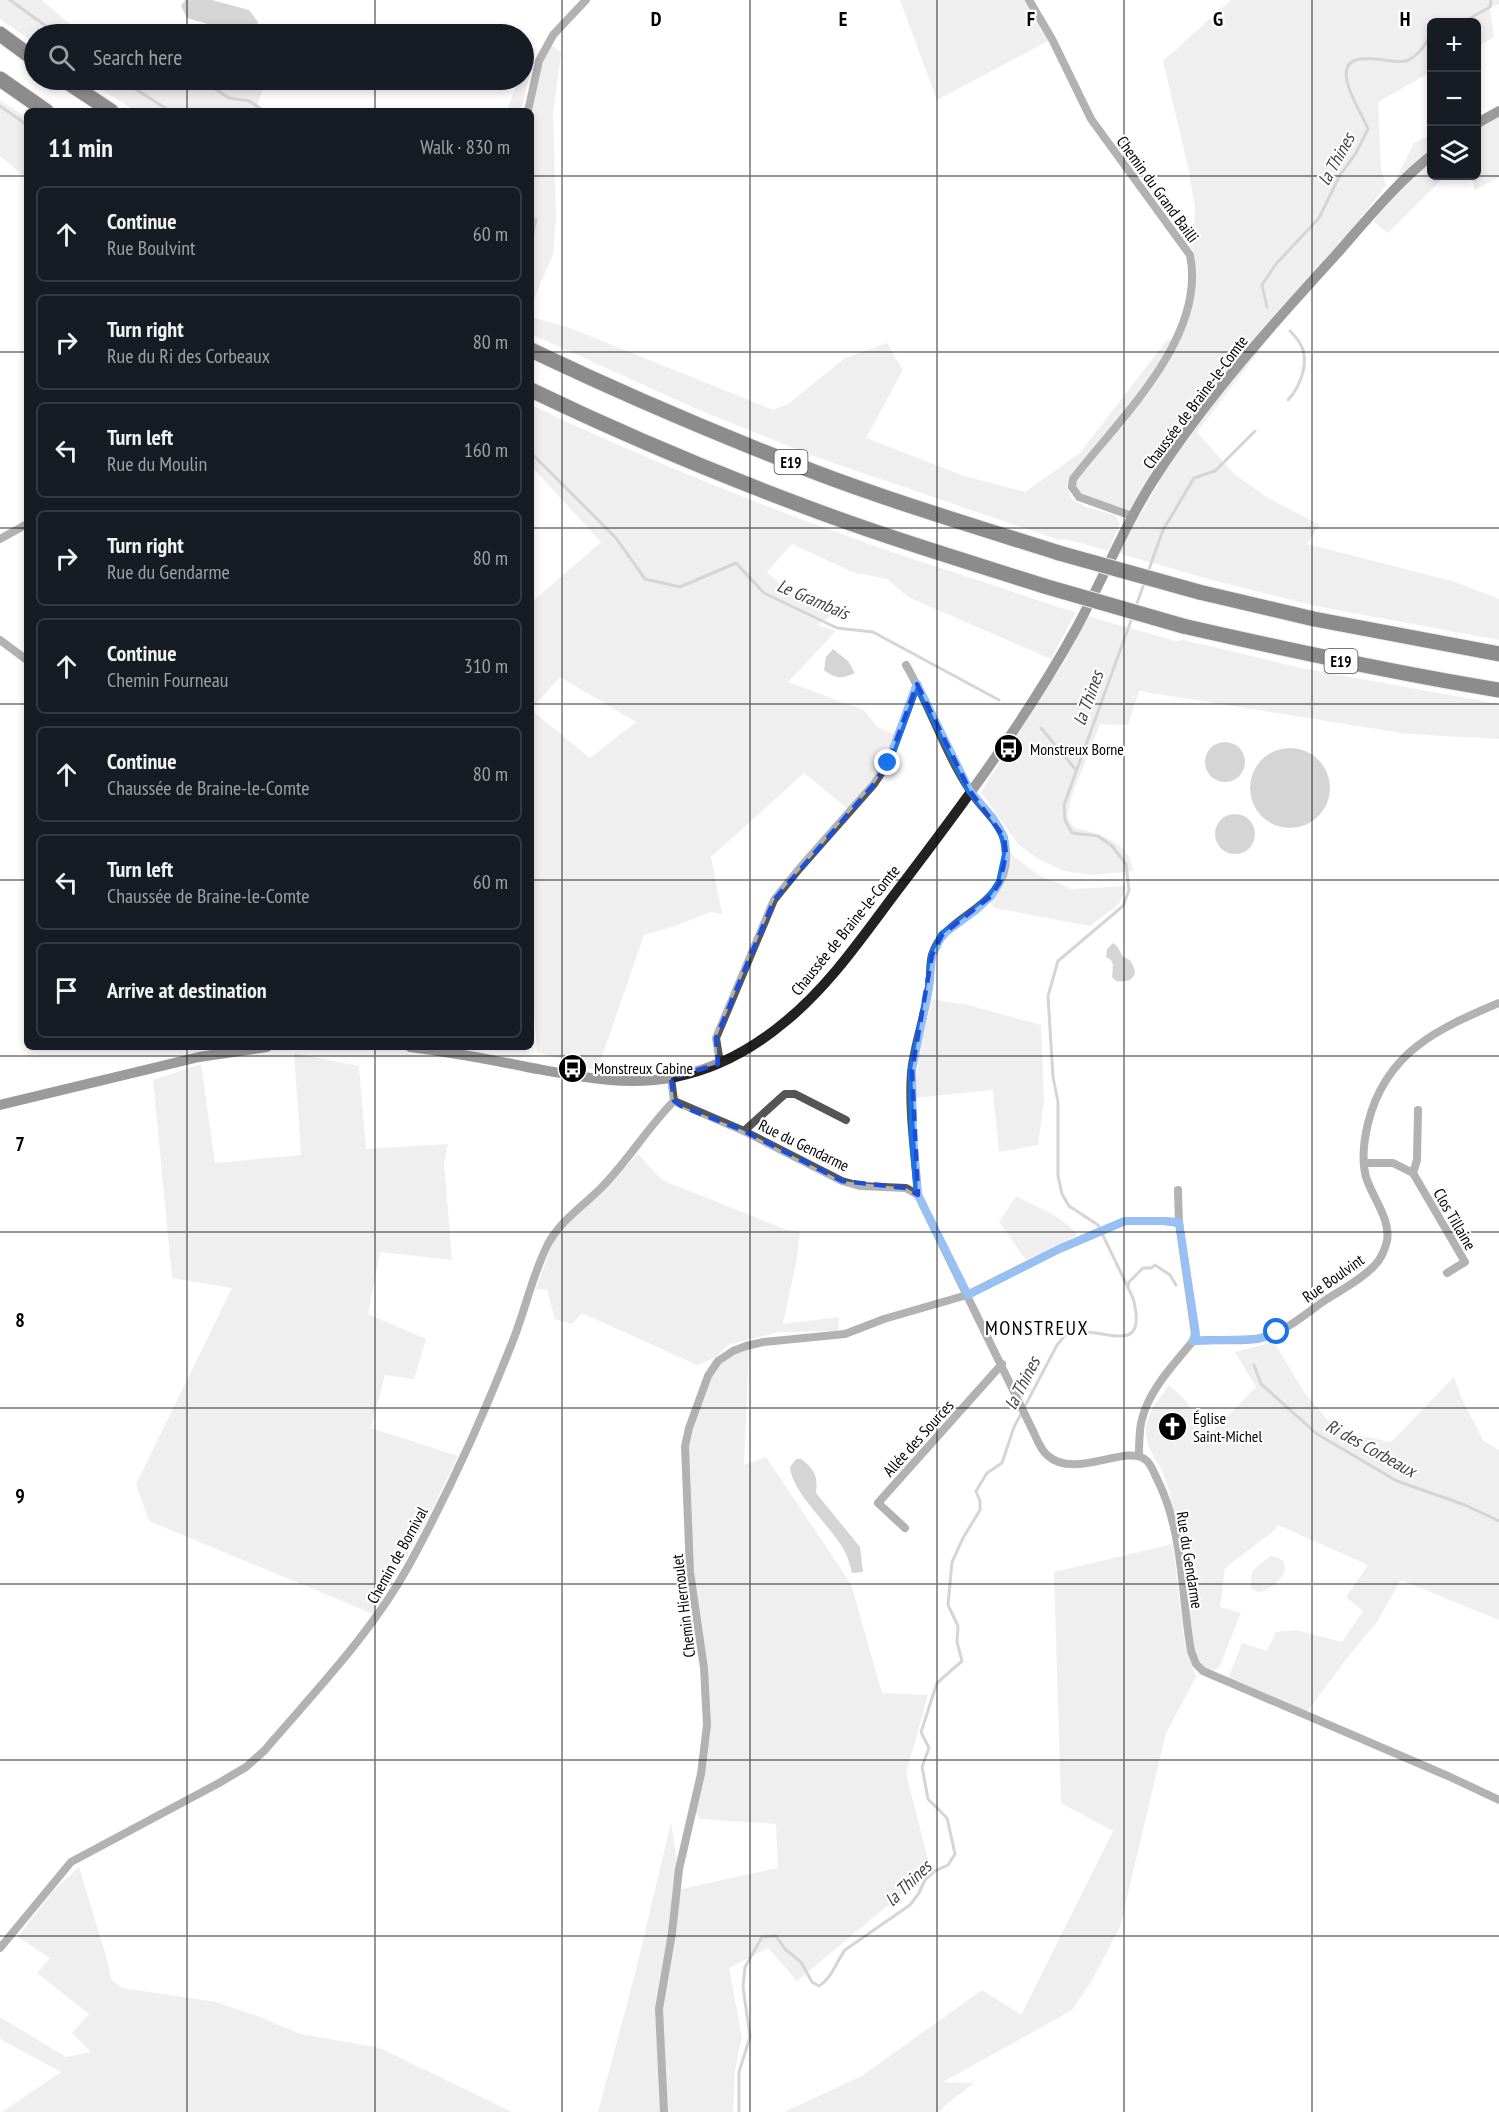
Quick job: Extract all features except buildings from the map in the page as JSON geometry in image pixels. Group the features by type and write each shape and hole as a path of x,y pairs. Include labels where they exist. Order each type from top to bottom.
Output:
{"highway":[{"path":"0,34 24,52"},
{"path":"0,79 42,108"},
{"path":"79,90 106,108"},
{"name":"E19","path":"534,351 683,418 813,471 933,513 1059,553 1199,592 1326,622 1499,654"},
{"name":"E19","path":"534,391 680,456 799,504 924,548 1044,586 1183,626 1304,654 1423,678 1499,690"}],"main road":[{"path":"1481,121 1499,111"},
{"name":"Chaussée de Braine-le-Comte","path":"435,1050 595,1079 628,1081 671,1078 720,1063 765,1037 789,1018 808,1000 858,942 970,791 1052,670 1078,626 1132,516 1183,437 1292,303 1390,193 1427,159"},
{"path":"0,1105 199,1057 247,1050"}],"street":[{"path":"534,84 539,61 553,35 586,0"},
{"name":"Chemin du Grand Bailli","path":"1029,0 1052,39 1091,119 1190,255 1192,281 1186,317 1166,358 1120,424 1073,479 1072,487 1079,498 1132,516"},
{"path":"529,108 533,90"},
{"path":"0,539 24,526"},
{"path":"0,640 24,658"},
{"path":"906,665 970,791 993,818 1004,837 1006,854 1000,882 991,896 942,935 932,956 929,987 912,1070 913,1136 918,1195 1042,1449 1054,1460 1063,1464 1139,1456 1141,1422 1145,1408 1196,1334 1179,1222 1178,1190"},
{"path":"720,1063 716,1038 774,900 799,868 874,784 888,763 917,684"},
{"name":"Rue Boulvint","path":"1193,1341 1258,1339 1277,1332 1345,1288 1377,1263 1387,1242 1388,1232 1367,1178 1364,1163 1364,1144 1373,1103 1384,1081 1399,1061 1416,1046 1433,1035 1499,1003"},
{"path":"671,1078 674,1101"},
{"name":"Rue du Gendarme","path":"744,1131 785,1094 795,1094 846,1120"},
{"name":"Rue du Gendarme","path":"674,1101 681,1106 744,1131 842,1181 860,1186 906,1188 918,1195"},
{"name":"Chemin de Bornival","path":"0,1948 71,1862 246,1767 264,1751 374,1621 409,1566 466,1450 514,1337 548,1243 563,1223 601,1188 635,1150 656,1119 674,1101"},
{"path":"1364,1163 1393,1163 1413,1173 1417,1160 1418,1110"},
{"name":"Clos Tillaine","path":"1413,1173 1465,1262 1448,1273"},
{"name":"Chemin Hiernoulet","path":"664,2112 659,2008 672,1933 679,1869 701,1774 707,1725 704,1668 692,1588 685,1446 689,1428 708,1376 726,1354 746,1346 785,1339 845,1334 884,1319 968,1295 1059,1249 1125,1221 1179,1222"},
{"name":"Allée des Sources","path":"905,1528 878,1503 1002,1364"},
{"name":"Rue du Gendarme","path":"1139,1456 1147,1461 1154,1472 1176,1533 1191,1651 1196,1664 1203,1671 1499,1800"}],"highlighted area":[{"path":"917,684 970,791 1004,837 1006,854 1000,882 991,896 942,935 932,955 912,1070 918,1195 906,1188 842,1181 742,1130 681,1106 674,1101 671,1078 718,1064 716,1038 774,900 874,784 888,763"}],"shaded area":[{"path":"0,0 42,0 70,24 24,24 24,36 0,19"},
{"path":"185,0 212,0 249,10 258,22 258,24 208,24 187,18 181,6"},
{"path":"900,0 1029,0 1052,39 937,100"},
{"path":"1231,0 1499,0 1499,4 1490,8 1494,37 1481,45 1481,18 1427,18 1427,74 1378,102 1381,169 1386,185 1197,432 1233,473 1268,498 1320,525 1307,544 1452,581 1499,599 1499,640 1316,606 1118,553 1161,479 1132,516 1087,500 1068,489 1072,499 1086,507 1115,515 1120,524 1108,551 1066,539 1059,540 819,458 699,410 534,335 534,318 570,328 773,410 788,404 845,358 887,343 903,370 866,438 964,476 1025,492 1080,453 1166,341 1173,338 1166,358 1190,301 1195,208 1188,167 1163,61"},
{"path":"552,45 561,53 553,113 556,217 553,254 534,299 534,108 542,65"},
{"path":"102,90 262,90 257,108 131,108"},
{"path":"514,90 526,90 522,108 508,108"},
{"path":"0,100 24,116 24,176 0,156"},
{"path":"1499,106 1499,177 1475,190 1472,180 1481,180 1481,114"},
{"path":"1427,137 1427,180 1441,180 1388,233 1374,222 1414,143"},
{"path":"534,406 643,456 757,502 931,565 1076,612 1051,659 908,597 887,579 852,572 792,544 767,572 790,593 807,591 841,609 817,625 836,631 788,682 864,710 877,727 896,735 876,775 848,809 804,773 711,857 722,914 711,912 644,935 597,1071 537,1052 534,1009 534,712 590,758 636,722 560,677 534,706 534,600 601,542 534,469"},
{"path":"1087,616 1176,641 1184,640 1301,668 1499,704 1499,739 1408,734 1139,691 1128,725 1100,724 1071,798 1067,816 1074,828 1102,836 1119,846 1126,852 1133,871 1093,875 1064,871 1038,859 1018,844 981,792 1064,662"},
{"path":"833,649 848,661 855,673 839,677 824,670 826,657"},
{"path":"1225,742 1239,748 1245,762 1239,776 1225,782 1211,776 1205,762 1211,748"},
{"path":"1290,748 1305,751 1318,760 1327,773 1330,788 1327,803 1318,816 1305,825 1290,828 1275,825 1262,816 1253,803 1250,788 1253,773 1262,760 1275,751"},
{"path":"1235,814 1243,815 1249,820 1254,826 1254,842 1249,848 1243,853 1235,854 1227,853 1221,848 1216,842 1215,834 1216,826 1221,820 1227,815"},
{"path":"1010,853 1038,875 1072,889 1126,886 1119,904 1090,926 995,908 990,903 1005,884"},
{"path":"1113,943 1134,967 1135,973 1127,981 1116,981 1112,977 1113,965 1106,957 1107,949"},
{"path":"931,999 968,1005 1041,1025 1044,1101 1038,1145 999,1152 993,1090 914,1098"},
{"path":"294,1053 359,1066 366,1149 448,1144 444,1163 452,1260 380,1252 368,1314 426,1339 414,1379 385,1375 371,1428 458,1456 425,1524 373,1614 149,1521 136,1484 232,1288 172,1278 153,1080 201,1064 215,1163 301,1155"},
{"path":"638,1154 662,1180 787,1230 800,1232 783,1324 839,1317 838,1331 779,1332 728,1345 716,1357 697,1365 582,1313 572,1324 555,1319 547,1290 536,1289 553,1242"},
{"path":"1016,1196 1066,1223 1077,1235 1026,1260 999,1222"},
{"path":"1274,1342 1304,1392 1337,1431 1391,1442 1454,1377 1461,1397 1483,1440 1499,1450 1499,1620 1401,1580 1377,1622 1307,1712 1228,1679 1242,1643 1267,1651 1276,1632 1295,1630 1342,1642 1363,1611 1346,1597 1368,1565 1278,1525 1275,1530 1225,1568 1220,1607 1241,1613 1220,1665 1216,1670 1210,1671 1202,1665 1194,1650 1183,1560 1169,1490 1148,1444 1146,1433 1150,1413 1169,1385 1185,1400 1210,1434 1256,1387 1235,1352"},
{"path":"749,1348 744,1465 766,1457 851,1584 882,1693 928,1695 906,1774 928,1859 898,1897 797,1981 768,1948 729,1968 742,2037 735,2070 733,2112 598,2112 636,1970 671,1822 681,1889 778,1868 776,1824 700,1819 695,1813 709,1731 693,1587 688,1437 708,1383 720,1364 734,1353"},
{"path":"796,1459 801,1459 810,1466 816,1478 816,1493 860,1547 863,1572 852,1573 847,1555 838,1541 797,1488 790,1467"},
{"path":"1173,1544 1185,1646 1196,1677 1166,1733 1120,1927 1091,1982 1072,2010 943,2082 974,2083 939,2112 784,2112 862,2076 982,1990 1021,2015 1113,1831 1061,1803 1054,1572"},
{"path":"1270,1556 1279,1558 1283,1562 1285,1568 1283,1574 1274,1585 1267,1589 1259,1592 1250,1588 1252,1571"},
{"path":"79,1867 111,1979 122,1988 216,2002 301,2034 380,2048 512,2112 2,2112 61,2072 0,2039 0,2017 66,2057 91,2052 72,2033 89,2014 37,1973 50,1958 18,1937 53,1891"}],"waterway":[{"path":"10,0 43,24"},
{"name":"la Thines","path":"1470,18 1490,7 1491,0"},
{"name":"la Thines","path":"1267,307 1262,285 1276,264 1319,218 1340,175 1356,153 1368,129 1347,81 1347,70 1351,63 1358,59 1406,61 1418,53 1427,42"},
{"path":"137,90 165,108"},
{"path":"217,90 229,98 249,101 260,108"},
{"name":"Le Grambais","path":"0,106 24,123"},
{"path":"534,228 536,219"},
{"name":"la Thines","path":"1288,400 1297,387 1304,364 1303,349 1290,331"},
{"name":"la Thines","path":"1148,572 1163,530 1194,478 1215,471 1255,431"},
{"name":"Le Grambais","path":"534,456 616,538 645,579 680,587 736,563 764,593 837,628 873,632 999,700"},
{"name":"la Thines","path":"1136,606 1145,581"},
{"name":"la Thines","path":"739,2112 739,2072 750,2037 743,1987 745,1967 762,1937 776,1936 785,1949 801,1962 812,1982 819,1986 831,1974 845,1950 910,1905 925,1880 935,1871 948,1865 955,1854 947,1818 928,1799 922,1767 929,1748 921,1732 937,1683 962,1661 957,1642 958,1626 948,1605 952,1562 980,1510 980,1501 976,1491 987,1473 1002,1463 1014,1427 1057,1345 1064,1337 1077,1332 1127,1335 1134,1330 1136,1318 1133,1298 1098,1225 1069,1206 1062,1194 1058,1176 1058,1102 1053,1077 1048,996 1058,961 1123,906 1129,890 1126,864 1112,846 1098,836 1072,833 1065,820 1064,805 1133,615"},
{"name":"Le Grambais","path":"1041,728 1076,770"},
{"name":"Ri des Corbeaux","path":"1128,1287 1129,1282 1143,1268 1151,1268 1155,1265 1170,1275 1176,1285"},
{"name":"Ri des Corbeaux","path":"1254,1365 1261,1384 1317,1434 1397,1481 1465,1505 1499,1521"}],"place":[{"name":"Monstreux Borne","path":"1009,749"},
{"name":"Monstreux Cabine","path":"573,1068"},
{"name":"Église Saint-Michel","path":"1172,1427"}],"district":[{"name":"MONSTREUX","path":"1037,1328"}],"route":[{"path":"888,763 917,684 958,770 970,791 993,818 1004,837 1005,867 1000,882 991,896 976,910 942,935 932,956 929,987 912,1070 913,1136 918,1195 968,1295 1059,1249 1125,1221 1179,1222 1196,1334 1193,1341 1258,1339 1277,1332"}]}
